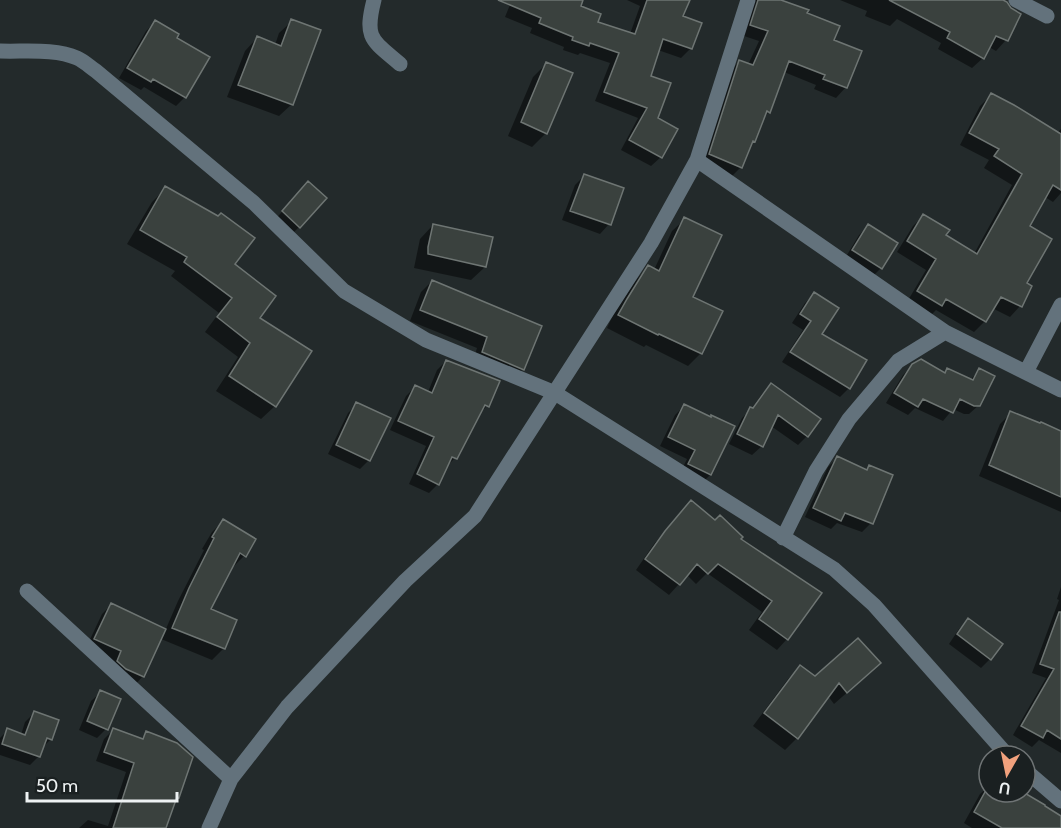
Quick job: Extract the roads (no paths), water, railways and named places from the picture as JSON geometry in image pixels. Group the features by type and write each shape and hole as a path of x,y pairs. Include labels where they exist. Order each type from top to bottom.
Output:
{"street":[{"path":"374,0 369,28 374,41 400,64"},
{"path":"209,828 231,779 287,707 405,581 475,516 651,243 697,160 748,0"},
{"path":"1016,0 1047,16"},
{"path":"0,51 45,52 78,58 254,203 344,291 426,340 555,393 834,569 874,605 997,744"},
{"path":"697,160 945,332 1061,390"},
{"path":"1026,372 1061,305"},
{"path":"783,538 816,471 849,419 898,362 945,332"},
{"path":"27,591 231,779"},
{"path":"1037,780 1061,801"}]}
